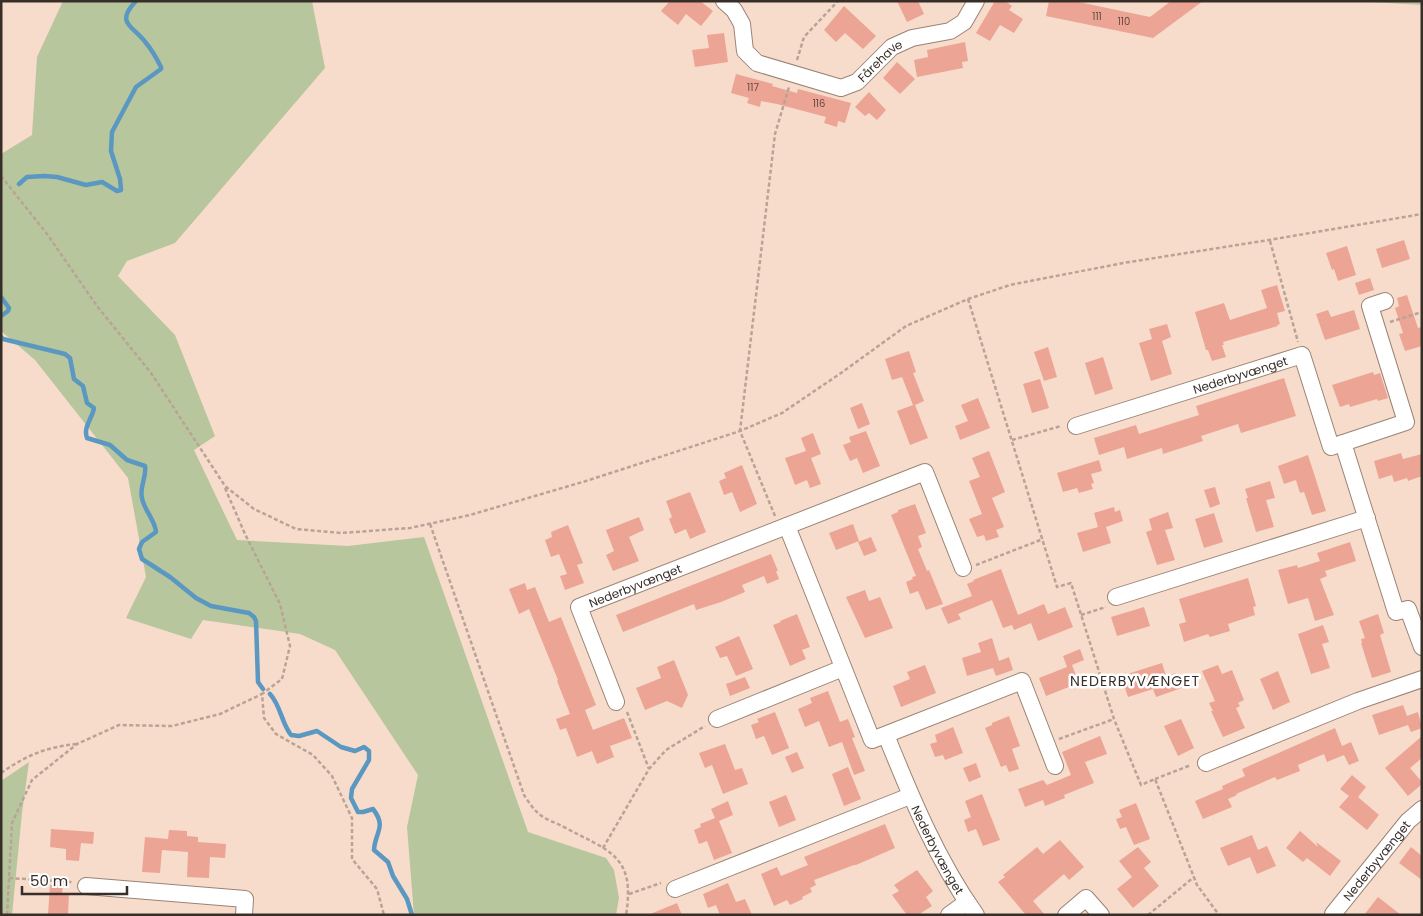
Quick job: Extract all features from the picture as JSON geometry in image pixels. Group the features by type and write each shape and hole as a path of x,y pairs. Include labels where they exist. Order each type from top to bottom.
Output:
{"street":[{"name":"Fårehave","path":"724,1 734,10 742,24 745,51 757,63 841,88 857,82 892,47 912,38 950,31 964,22 976,1"},
{"path":"1385,301 1370,306 1406,422 1343,444 1396,612 1415,607 1422,647"},
{"name":"Nederbyvænget","path":"1076,426 1302,355 1331,447 1343,444"},
{"name":"Nederbyvænget","path":"616,702 579,608 925,472 963,568"},
{"path":"1116,597 1367,518"},
{"path":"784,527 872,740 1022,681 1055,766"},
{"path":"717,719 843,668"},
{"path":"1206,763 1358,701 1422,679"},
{"name":"Nederbyvænget","path":"886,735 910,796 940,858 971,908 949,915"},
{"name":"Nederbyvænget","path":"675,889 910,796"},
{"name":"Nederbyvænget","path":"1333,914 1408,821 1422,809"},
{"path":"86,886 245,899 244,915"},
{"path":"1066,915 1086,898 1101,915"}],"path":[{"path":"784,527 740,431 775,134 804,37 838,1"},
{"path":"1,176 47,234 97,306 151,373 225,486 245,534 280,604 290,646 282,678 262,694 220,714 172,726 119,725 77,744 32,780 12,823 8,915"},
{"path":"225,486 254,509 296,529 341,533 410,528 470,515 586,481 740,431 782,413 841,374 906,326 968,299 1010,285 1123,263 1422,214"},
{"path":"1269,240 1302,355"},
{"path":"968,299 1057,587 1071,583 1114,719 1141,785 1201,761 1206,763"},
{"path":"1376,326 1422,312"},
{"path":"1012,440 1074,422 1076,426"},
{"path":"430,524 524,795 538,814 619,859 625,870 629,894 626,915"},
{"path":"963,568 970,568 1042,539"},
{"path":"1081,615 1116,604 1116,597"},
{"path":"262,694 264,718 276,734 313,755 332,776 352,818 352,859 377,890 384,915"},
{"path":"616,702 624,705 649,769"},
{"path":"602,848 649,769 666,750 717,719"},
{"path":"1046,744 1114,719"},
{"path":"1,773 28,756 42,750 56,746 77,744"},
{"path":"1155,779 1197,885 1219,915"},
{"path":"1148,915 1194,877"},
{"path":"9,878 79,883 86,886"},
{"path":"629,894 640,890"}],"green space":[{"path":"63,1 312,1 325,68 175,243 127,261 118,276 175,335 215,436 194,450 237,540 348,546 424,537 528,832 606,858 614,870 619,898 616,915 414,915 407,827 418,775 335,650 300,634 203,620 191,639 126,618 146,577 128,478 35,360 1,331 1,154 32,135 37,57"},
{"path":"1353,1 1422,1 1422,5"},
{"path":"29,762 12,915 1,915 1,781"}],"building":[{"path":"670,1 700,1 713,11 701,26 686,14 678,25 661,11"},
{"path":"897,1 918,1 924,14 907,22"},
{"path":"995,1 1005,1 1012,6 1009,10 1023,19 1014,33 1000,25 990,41 976,33"},
{"path":"1049,1 1074,1 1150,17 1171,1 1203,1 1153,38 1046,16"},
{"path":"844,6 876,36 863,49 845,33 836,42 824,30"},
{"path":"724,33 728,62 695,67 692,50 709,48 707,35"},
{"path":"965,42 968,61 962,62 963,68 917,77 914,60 928,57 927,50"},
{"path":"897,62 915,79 900,94 883,78"},
{"path":"736,74 797,93 798,89 851,103 845,123 838,121 837,127 824,123 826,117 761,101 760,107 747,103 749,98 731,93"},
{"path":"869,92 886,110 877,120 869,113 865,116 855,107"},
{"path":"1404,240 1410,259 1382,268 1376,249"},
{"path":"1347,246 1356,275 1338,281 1326,253"},
{"path":"1370,278 1374,290 1359,295 1355,283"},
{"path":"1277,285 1285,311 1277,313 1280,324 1223,342 1224,345 1222,345 1226,357 1212,361 1208,350 1206,350 1195,312 1224,303 1230,320 1267,308 1261,290"},
{"path":"1407,295 1418,328 1422,327 1422,346 1405,351 1399,334 1403,333 1395,308 1399,306 1397,298"},
{"path":"1328,310 1331,317 1354,310 1360,329 1325,340 1316,314"},
{"path":"1167,324 1171,337 1162,341 1172,374 1151,381 1139,343 1152,339 1149,329"},
{"path":"1048,347 1057,377 1044,381 1034,352"},
{"path":"909,351 916,372 913,373 924,401 915,405 928,438 910,445 897,411 913,405 902,377 892,380 885,359"},
{"path":"1103,357 1113,389 1095,395 1085,363"},
{"path":"1373,372 1374,375 1380,373 1388,398 1378,401 1377,399 1350,407 1349,404 1340,407 1332,385"},
{"path":"1284,378 1296,416 1241,433 1238,424 1201,436 1203,441 1163,454 1162,448 1127,459 1124,447 1099,455 1094,438 1136,425 1139,434 1199,415 1196,406"},
{"path":"1040,379 1049,408 1032,413 1023,384"},
{"path":"978,398 990,428 960,440 955,426 968,421 961,405"},
{"path":"862,403 870,424 858,429 850,408"},
{"path":"866,431 880,466 863,473 857,458 850,461 843,445 851,442 849,437"},
{"path":"813,433 821,454 811,458 821,484 810,488 807,480 795,485 785,458 806,451 801,438"},
{"path":"989,451 1005,492 992,498 1004,527 996,530 999,537 986,541 984,535 977,537 969,519 982,514 969,481 980,477 972,458"},
{"path":"1401,453 1403,459 1422,454 1422,476 1408,481 1407,478 1394,482 1392,475 1379,479 1374,461"},
{"path":"1308,455 1326,511 1312,515 1304,492 1300,493 1296,480 1284,484 1278,466"},
{"path":"1099,460 1102,471 1091,474 1094,483 1091,484 1093,489 1079,493 1077,488 1063,492 1057,473"},
{"path":"742,465 757,504 740,512 732,492 724,495 719,481 726,478 724,473"},
{"path":"1270,481 1275,498 1266,500 1274,527 1256,532 1245,489"},
{"path":"1215,487 1220,504 1210,508 1204,490"},
{"path":"690,492 706,532 690,539 686,529 675,534 669,519 672,517 666,501"},
{"path":"915,504 926,533 918,536 922,547 918,549 943,604 926,610 918,591 910,594 906,582 916,576 891,515 898,512 898,510"},
{"path":"1114,507 1115,512 1120,510 1123,521 1106,527 1111,543 1083,552 1077,533 1098,527 1094,513"},
{"path":"1168,512 1173,528 1165,530 1175,560 1157,565 1146,532 1152,530 1149,519"},
{"path":"1214,513 1223,542 1204,548 1195,519"},
{"path":"639,517 644,530 629,537 639,561 613,571 606,555 614,551 606,530"},
{"path":"853,524 859,541 836,550 829,533"},
{"path":"568,525 583,563 577,565 584,583 565,590 560,576 567,574 559,554 551,557 545,540 552,537 551,532"},
{"path":"871,537 877,551 864,556 858,542"},
{"path":"1350,542 1356,561 1325,571 1327,576 1320,579 1334,615 1315,621 1308,598 1288,604 1278,570 1297,565 1298,568 1320,561 1317,553"},
{"path":"771,554 779,579 767,584 764,576 742,585 745,592 721,602 696,610 694,604 623,632 616,615"},
{"path":"1001,569 1018,615 1044,604 1048,614 1065,607 1073,627 1038,641 1031,623 1014,630 1012,625 1003,628 992,600 958,614 961,619 948,624 941,608 972,596 967,584"},
{"path":"1248,578 1256,606 1253,607 1255,615 1228,624 1230,631 1210,637 1208,634 1184,642 1179,624 1186,622 1179,599"},
{"path":"525,583 527,590 535,587 549,622 561,617 596,705 585,710 593,730 624,718 632,738 610,746 614,757 597,764 592,751 577,757 566,728 560,730 556,719 570,714 558,680 529,609 519,614 509,589"},
{"path":"865,590 869,601 880,597 893,628 865,638 846,597"},
{"path":"1144,607 1150,626 1117,636 1111,617"},
{"path":"797,614 810,647 802,650 806,659 790,666 773,625"},
{"path":"1378,614 1384,633 1380,635 1391,672 1372,678 1361,643 1361,639 1365,638 1359,621"},
{"path":"1323,625 1329,642 1322,644 1330,668 1311,674 1298,634"},
{"path":"739,636 753,669 736,676 727,656 720,658 715,647"},
{"path":"992,638 999,661 1009,657 1013,670 996,676 993,668 967,676 962,658 981,652 978,643"},
{"path":"1080,649 1084,660 1072,665 1079,683 1046,696 1039,678 1067,667 1063,656"},
{"path":"674,660 688,695 682,708 667,701 645,710 636,688 661,678 657,667"},
{"path":"1162,663 1166,676 1176,673 1181,687 1179,689 1156,697 1153,689 1128,697 1121,676"},
{"path":"925,665 936,693 901,707 893,686 910,679 907,672"},
{"path":"1218,665 1222,674 1232,670 1244,700 1238,703 1240,706 1236,708 1245,728 1223,737 1211,711 1213,711 1209,703 1215,701 1202,671"},
{"path":"1278,671 1290,702 1273,710 1260,679"},
{"path":"745,677 750,688 730,696 726,684"},
{"path":"828,691 840,722 848,719 855,737 852,738 865,771 854,775 842,742 829,747 819,721 805,727 798,709 812,703 810,698"},
{"path":"1403,705 1407,716 1418,712 1422,728 1411,732 1408,725 1379,735 1372,715"},
{"path":"775,712 789,748 772,755 764,736 756,739 751,725 759,722 757,719"},
{"path":"1009,716 1020,746 1012,749 1019,769 1009,772 1006,765 1001,767 985,728"},
{"path":"1181,719 1194,748 1178,756 1164,726"},
{"path":"953,727 963,753 945,760 943,755 935,757 930,744 937,742 935,735"},
{"path":"1335,728 1342,746 1351,742 1359,761 1349,765 1344,755 1327,762 1324,754 1298,765 1300,771 1277,780 1275,777 1236,794 1228,799 1232,807 1203,819 1195,801 1223,789 1222,786 1245,776 1242,769"},
{"path":"1100,736 1107,754 1085,762 1094,783 1064,795 1065,798 1045,806 1043,800 1025,807 1018,789 1043,780 1047,785 1071,775 1062,752"},
{"path":"1422,736 1422,758 1410,768 1422,784 1408,796 1385,768"},
{"path":"725,744 735,770 742,768 748,784 723,794 712,765 705,768 699,753"},
{"path":"797,752 804,768 792,773 785,757"},
{"path":"976,763 981,777 969,782 963,768"},
{"path":"848,767 861,799 844,806 832,774"},
{"path":"1352,775 1366,787 1358,797 1379,815 1367,830 1339,807 1349,796 1340,789"},
{"path":"982,794 1000,840 983,846 976,829 968,832 964,820 971,817 965,801"},
{"path":"786,795 796,820 779,827 769,802"},
{"path":"728,801 733,815 719,821 732,853 714,860 707,841 699,844 694,830 701,827 700,824 715,818 711,809"},
{"path":"1136,803 1150,839 1134,845 1126,827 1120,829 1116,819 1122,817 1119,810"},
{"path":"885,824 895,848 814,880 816,885 810,888 812,892 802,897 803,899 790,905 787,900 774,906 761,874 777,867 781,876 808,865 804,857"},
{"path":"51,829 94,832 93,844 81,843 79,861 66,860 66,849 50,847"},
{"path":"169,830 187,831 187,836 198,837 198,842 226,844 225,858 210,857 209,878 187,877 188,852 162,850 160,873 142,872 145,837 168,839"},
{"path":"1300,831 1318,847 1316,842 1341,861 1330,876 1307,858 1303,862 1286,848"},
{"path":"1252,835 1258,850 1267,846 1276,866 1257,874 1250,857 1228,866 1220,848"},
{"path":"1060,840 1084,867 1069,880 1064,874 1033,901 1045,915 1026,915 998,882 1005,877 1003,875 1037,847 1043,854"},
{"path":"1138,847 1151,862 1144,868 1159,886 1133,908 1117,889 1132,877 1119,861"},
{"path":"1411,847 1422,856 1422,880 1399,863"},
{"path":"917,870 933,891 926,897 932,906 918,915 907,915 892,895 899,891 894,885"},
{"path":"728,883 736,902 745,899 752,915 720,915 716,905 708,908 703,894"},
{"path":"50,885 63,886 62,893 69,893 68,915 48,915"},
{"path":"1378,897 1401,915 1364,915"},
{"path":"677,903 682,915 648,915"}],"waterway":[{"path":"19,184 27,177 44,176 57,177 86,185 102,182 117,191 121,190 120,179 111,151 112,132 136,87 161,69 150,49 126,20 130,9 136,1"},
{"path":"1,297 9,308 1,316"},
{"path":"1,337 65,354 70,358 74,379 83,386 87,403 94,408 86,430 87,438 110,445 127,460 145,466 141,494 156,532 142,542 139,549 142,559 170,577 196,598 211,606 249,613 254,617 256,621 258,682 263,689"},
{"path":"270,694 277,704 291,735 299,736 317,731 341,747 355,751 364,747 369,751 369,760 352,789 351,798 358,812 373,809 377,815 380,825 374,850 388,862 393,876 407,899 412,915"}],"district":[{"name":"NEDERBYVÆNGET","path":"1135,681"}]}
